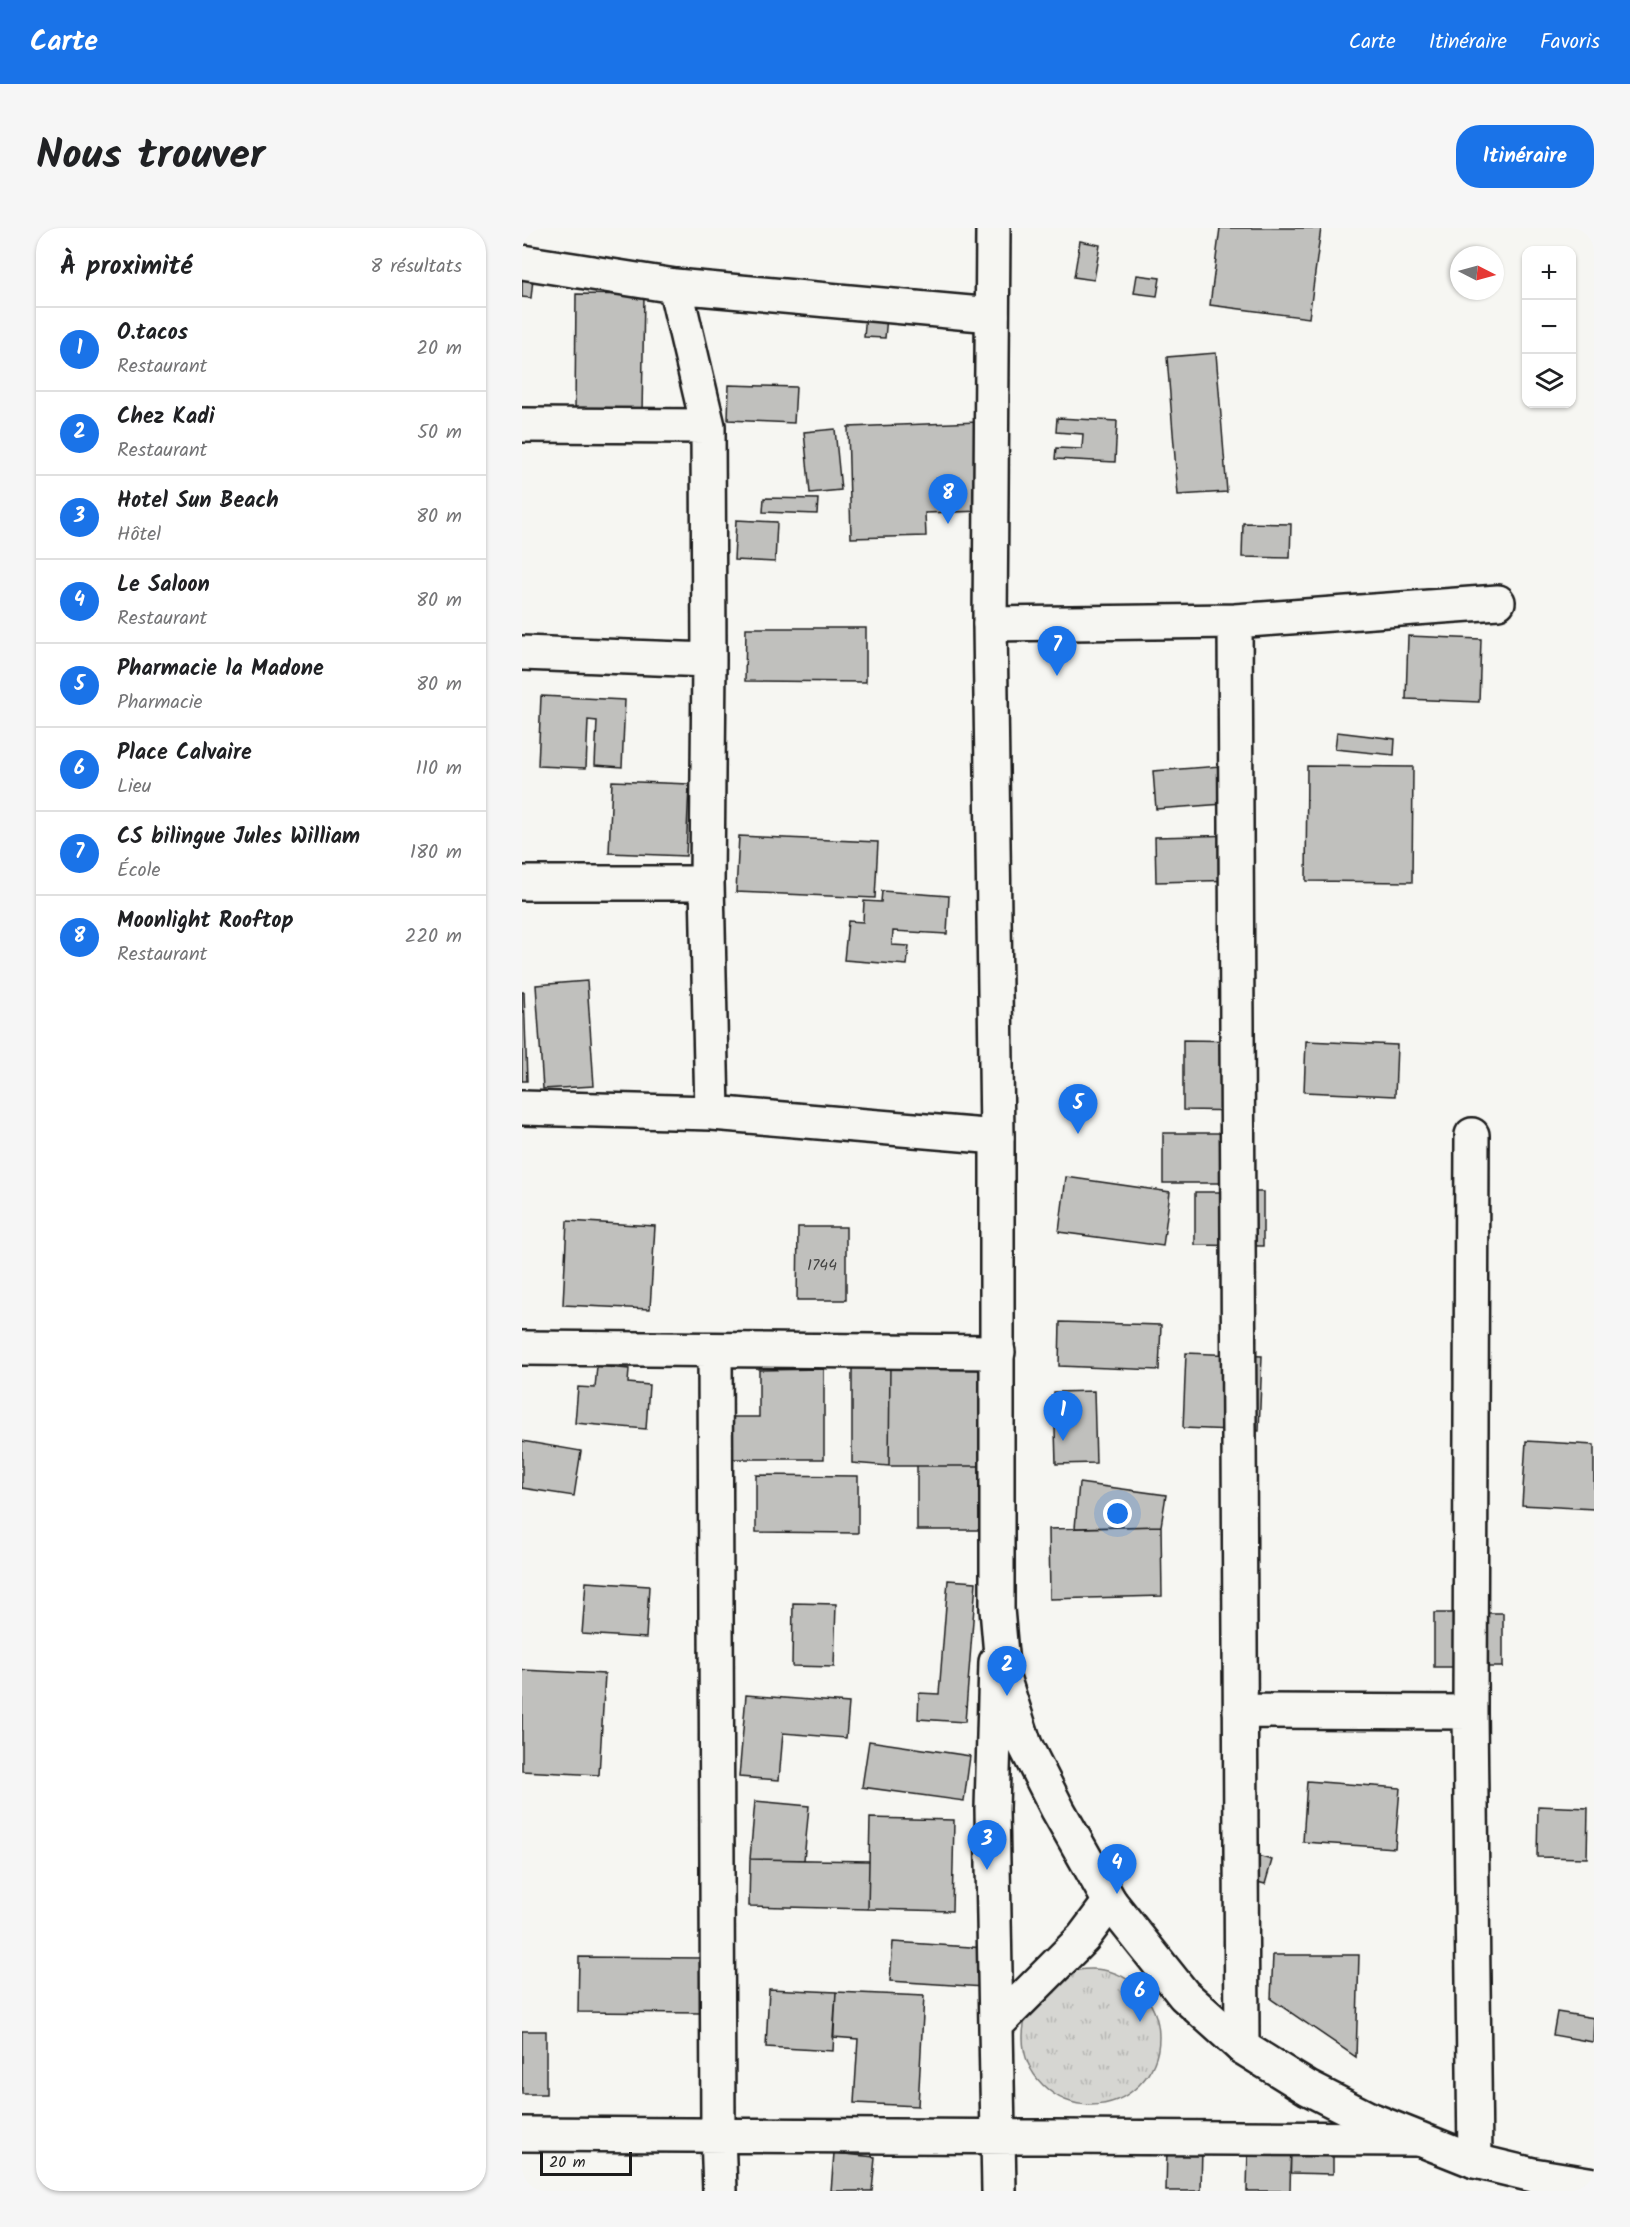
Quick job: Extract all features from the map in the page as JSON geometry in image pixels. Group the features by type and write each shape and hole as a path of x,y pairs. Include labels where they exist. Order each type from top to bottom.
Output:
{"street":[{"path":"993,228 990,624 998,1352 997,1609 992,1809 999,2191"},
{"path":"522,262 675,286 992,315"},
{"path":"675,286 708,426 707,883 712,1113"},
{"path":"522,424 708,426"},
{"path":"990,624 1235,621 1498,602"},
{"path":"1235,621 1242,2048"},
{"path":"522,653 709,660"},
{"path":"522,883 707,883"},
{"path":"522,1108 712,1113 997,1137"},
{"path":"1472,1135 1470,1712 1475,2161"},
{"path":"522,1348 998,1352"},
{"path":"715,1350 720,2191"},
{"path":"997,1609 1003,1677 1025,1745 1058,1810 1110,1902 1184,1995 1242,2048 1308,2088 1367,2118 1475,2161 1533,2175 1594,2185"},
{"path":"1240,1711 1470,1712"},
{"path":"997,2024 1083,1938 1110,1902"},
{"path":"522,2133 1417,2139"}],"green space":[{"path":"1091,1969 1117,1974 1129,1980 1139,1989 1148,1999 1154,2011 1159,2037 1154,2063 1148,2075 1139,2085 1129,2094 1117,2100 1091,2105 1065,2100 1053,2094 1043,2085 1034,2075 1028,2063 1023,2037 1028,2011 1034,1999 1043,1989 1053,1980 1065,1974"}],"building":[{"path":"1220,228 1321,228 1309,318 1210,305"},
{"path":"1080,241 1100,245 1094,280 1074,277"},
{"path":"522,268 534,269 531,298 522,297"},
{"path":"1137,275 1160,278 1157,296 1134,293"},
{"path":"576,294 644,295 642,414 575,413"},
{"path":"866,315 887,317 885,338 864,337"},
{"path":"1216,353 1227,492 1178,495 1167,357"},
{"path":"729,385 796,387 794,423 728,420"},
{"path":"1057,418 1117,421 1115,462 1055,459 1056,448 1082,449 1083,434 1056,432"},
{"path":"978,422 982,511 925,513 926,536 851,538 848,427"},
{"path":"835,429 841,490 810,493 804,432"},
{"path":"764,498 818,499 817,514 763,512"},
{"path":"736,520 777,522 775,562 734,560"},
{"path":"1243,523 1291,524 1290,558 1242,557"},
{"path":"746,628 866,628 866,682 745,681"},
{"path":"1408,636 1481,639 1479,702 1406,699"},
{"path":"541,696 625,700 622,767 595,765 597,721 588,720 586,768 538,766"},
{"path":"1337,732 1395,739 1394,755 1335,749"},
{"path":"1221,766 1224,804 1156,809 1153,771"},
{"path":"1307,766 1413,767 1412,882 1306,881"},
{"path":"612,781 689,784 686,856 609,853"},
{"path":"1242,835 1243,880 1156,882 1155,837"},
{"path":"739,836 878,842 875,898 736,892"},
{"path":"882,891 949,896 947,934 893,931 892,945 909,946 907,965 844,960 848,921 863,922 864,901 881,902"},
{"path":"587,981 594,1086 543,1089 536,985"},
{"path":"522,992 524,992 527,1081 522,1081"},
{"path":"1183,1040 1252,1041 1251,1111 1183,1110"},
{"path":"1306,1041 1397,1045 1395,1096 1304,1092"},
{"path":"1163,1133 1248,1133 1248,1183 1163,1183"},
{"path":"1066,1177 1170,1192 1163,1246 1059,1232"},
{"path":"1195,1192 1263,1192 1263,1246 1195,1245"},
{"path":"567,1221 655,1226 650,1309 563,1305"},
{"path":"798,1227 846,1227 846,1300 797,1300"},
{"path":"1060,1322 1161,1325 1159,1370 1059,1366"},
{"path":"1186,1353 1262,1356 1259,1431 1183,1428"},
{"path":"890,1363 889,1466 852,1463 852,1368"},
{"path":"890,1363 981,1364 981,1466 889,1466"},
{"path":"597,1366 629,1369 628,1383 649,1385 646,1429 575,1423 578,1387 595,1388"},
{"path":"824,1369 824,1459 728,1459 728,1417 759,1417 759,1370"},
{"path":"1094,1391 1096,1463 1056,1464 1054,1392"},
{"path":"522,1441 581,1451 574,1496 522,1488"},
{"path":"1526,1441 1594,1445 1594,1509 1522,1505"},
{"path":"917,1466 981,1466 980,1530 917,1530"},
{"path":"756,1475 858,1476 858,1533 756,1532"},
{"path":"1079,1483 1166,1495 1161,1526 1075,1528"},
{"path":"1161,1526 1162,1596 1050,1599 1049,1529"},
{"path":"948,1580 976,1582 965,1722 918,1719 919,1693 939,1694"},
{"path":"586,1582 649,1586 646,1638 582,1634"},
{"path":"793,1603 836,1604 834,1667 792,1666"},
{"path":"1434,1613 1503,1613 1503,1667 1434,1667"},
{"path":"522,1670 605,1674 599,1775 522,1771"},
{"path":"746,1695 849,1703 846,1738 783,1733 779,1780 739,1777"},
{"path":"869,1741 970,1756 964,1801 862,1787"},
{"path":"1307,1781 1400,1788 1395,1848 1303,1842"},
{"path":"755,1801 809,1806 804,1860 750,1859"},
{"path":"1538,1806 1588,1808 1587,1858 1537,1857"},
{"path":"870,1818 954,1820 952,1911 868,1909"},
{"path":"1243,1852 1272,1860 1265,1884 1236,1876"},
{"path":"750,1859 869,1861 868,1909 749,1906"},
{"path":"893,1942 986,1948 984,1987 890,1981"},
{"path":"1273,1955 1359,1955 1356,2057 1271,1999"},
{"path":"579,1957 704,1958 703,2013 578,2012"},
{"path":"769,1989 836,1992 833,2051 766,2047"},
{"path":"836,1992 924,1996 918,2106 854,2103 858,2039 833,2037"},
{"path":"1557,2012 1594,2018 1593,2042 1553,2035"},
{"path":"522,2031 546,2031 546,2094 522,2094"},
{"path":"1167,2148 1202,2148 1201,2191 1166,2191"},
{"path":"1248,2149 1291,2149 1290,2191 1247,2191"},
{"path":"1291,2149 1333,2150 1333,2174 1290,2173"},
{"path":"834,2153 875,2157 872,2191 831,2191"}],"place":[{"name":"Moonlight Rooftop","path":"948,524"},
{"name":"CS bilingue Jules William","path":"1057,676"},
{"name":"Pharmacie la Madone","path":"1078,1134"},
{"name":"O.tacos","path":"1063,1441"},
{"name":"Chez Kadi","path":"1007,1696"},
{"name":"Hotel Sun Beach","path":"987,1870"},
{"name":"Le Saloon","path":"1117,1894"},
{"name":"Place Calvaire","path":"1140,2022"}]}
